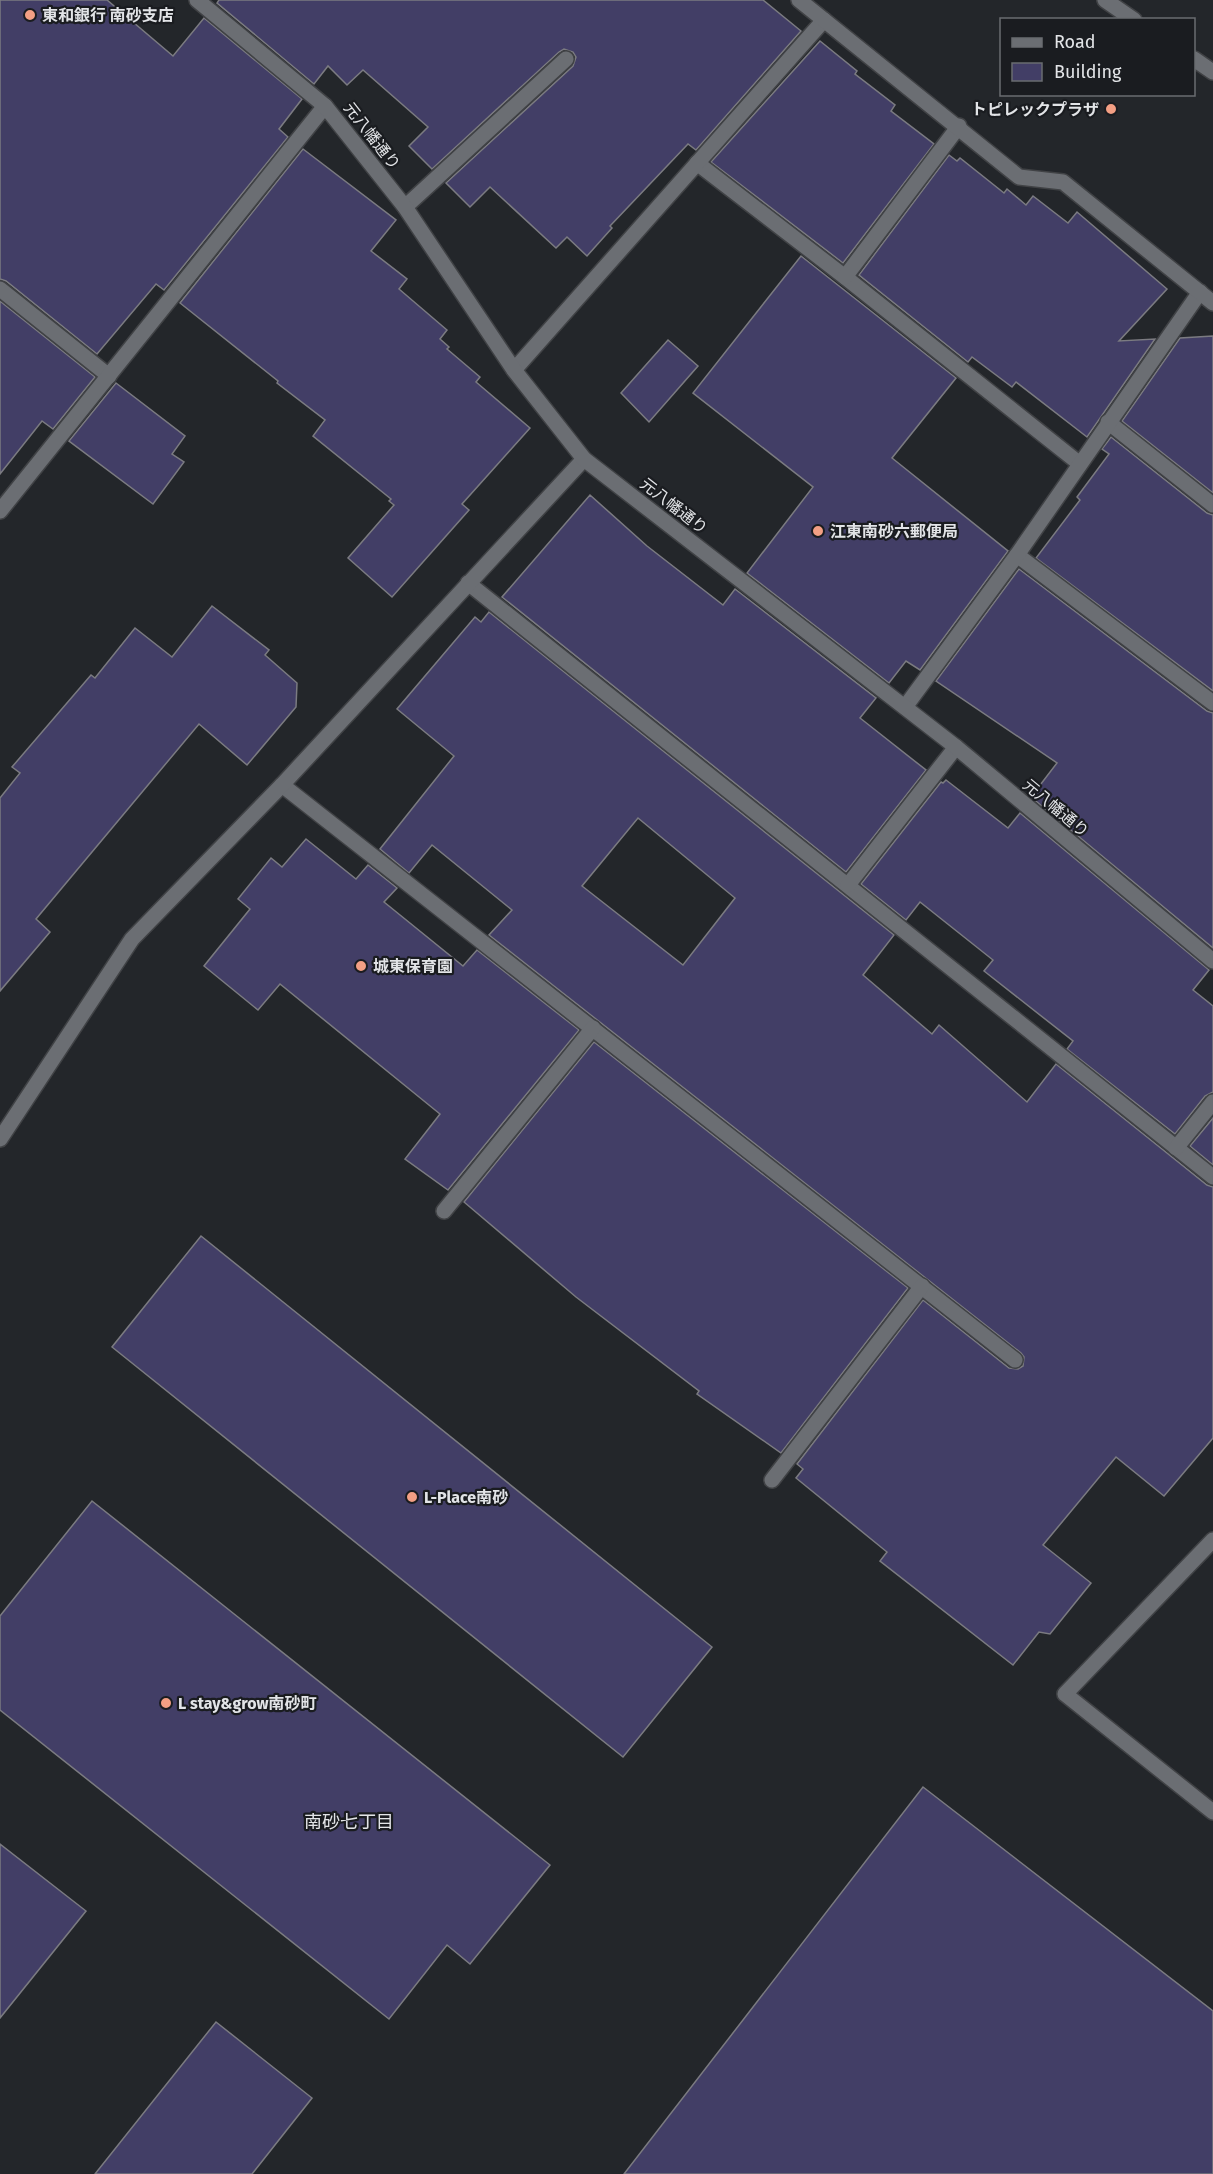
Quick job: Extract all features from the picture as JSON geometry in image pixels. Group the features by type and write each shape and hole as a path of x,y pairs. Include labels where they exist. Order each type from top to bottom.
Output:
{"street":[{"name":"元八幡通り","path":"197,0 325,106 405,207 514,370 584,459 956,747 1213,961"},
{"path":"799,0 1019,177 1063,182 1213,303"},
{"path":"1105,0 1131,18"},
{"path":"514,370 824,20"},
{"path":"405,207 566,59"},
{"path":"1195,60 1213,72"},
{"path":"0,511 325,106"},
{"path":"845,277 958,126"},
{"path":"697,163 845,277 1080,464"},
{"path":"0,289 109,376"},
{"path":"905,707 1017,555 1200,292"},
{"path":"1108,422 1213,505"},
{"path":"0,1139 132,939 282,785 584,459"},
{"path":"1017,555 1213,703"},
{"path":"468,583 1213,1177"},
{"path":"848,885 956,747"},
{"path":"282,785 1015,1360"},
{"path":"444,1211 593,1028"},
{"path":"1176,1148 1213,1102"},
{"path":"772,1480 922,1286"},
{"path":"1213,1540 1065,1694 1213,1812"}],"building":[{"path":"0,0 107,0 173,56 204,18 302,99 279,129 288,137 164,290 156,284 97,354 6,281 0,279"},
{"path":"219,0 763,0 801,31 696,150 688,144 610,226 612,228 587,256 567,237 556,248 490,187 470,207 446,183 573,66 576,57 573,52 564,49 559,52 432,169 409,146 428,127 363,70 347,85 328,66 314,84 217,3"},
{"path":"820,41 857,71 855,74 895,105 891,111 934,144 843,263 711,162"},
{"path":"303,149 396,220 371,251 407,279 399,289 447,330 440,339 449,347 447,349 480,377 476,382 530,428 462,504 469,510 392,597 348,558 394,505 389,501 391,499 313,436 325,420 180,303"},
{"path":"949,155 957,161 960,158 1004,193 1007,189 1026,205 1033,196 1068,223 1077,212 1167,289 1119,341 1155,339 1087,437 1016,382 1012,387 972,357 968,362 859,275"},
{"path":"801,256 956,378 892,458 1008,551 920,670 906,661 889,683 747,573 813,487 693,393"},
{"path":"0,301 95,377 53,429 42,421 0,474"},
{"path":"1213,336 1213,493 1122,421 1180,338"},
{"path":"668,340 698,366 649,422 621,393"},
{"path":"116,383 185,436 172,454 184,462 153,504 69,441"},
{"path":"1111,437 1207,513 1213,515 1213,691 1036,558 1080,500 1077,497 1109,454 1102,449"},
{"path":"590,495 647,546 723,605 735,589 876,698 860,718 926,770 846,872 502,597"},
{"path":"1019,569 1207,711 1213,713 1213,948 1031,797 1057,763 936,681"},
{"path":"212,606 269,650 265,655 297,683 296,707 247,765 199,724 36,919 50,932 0,991 0,798 20,773 12,767 91,675 95,678 135,628 172,657"},
{"path":"489,612 894,935 863,975 932,1034 939,1025 1027,1102 1056,1064 1207,1185 1213,1187 1213,1438 1164,1496 1116,1457 1043,1545 1091,1583 1050,1634 1039,1632 1013,1665 880,1561 887,1552 796,1478 803,1469 797,1464 923,1300 1009,1368 1018,1369 1023,1366 1024,1357 1021,1353 489,935 512,910 432,845 409,873 380,849 454,756 397,709 475,617 481,622","holes":["638,818 735,898 683,965 582,886"]},
{"path":"946,780 1008,828 1020,813 1209,970 1193,990 1213,1006 1213,1092 1205,1096 1175,1134 1067,1049 1073,1041 984,971 993,960 920,902 906,920 861,884 941,782"},
{"path":"306,839 356,879 368,865 397,888 384,902 463,966 477,950 579,1030 448,1190 405,1159 440,1114 280,984 258,1010 204,966 250,909 238,899 271,858 282,867"},
{"path":"594,1042 908,1288 781,1453 697,1394 699,1391 576,1297 464,1202"},
{"path":"1213,1118 1213,1165 1190,1146"},
{"name":"L-Place南砂","path":"201,1236 712,1647 623,1757 112,1347"},
{"path":"92,1501 550,1865 470,1964 447,1945 389,2019 0,1710 0,1616"},
{"path":"923,1787 1213,2011 1213,2174 624,2174"},
{"path":"0,1844 86,1911 0,2018"},
{"path":"216,2022 312,2098 252,2174 95,2174"}],"place":[{"name":"東和銀行 南砂支店","path":"30,15"},
{"name":"トピレックプラザ","path":"1111,109"},
{"name":"江東南砂六郵便局","path":"818,531"},
{"name":"城東保育園","path":"361,966"},
{"name":"L-Place南砂","path":"412,1497"},
{"name":"L stay&grow南砂町","path":"166,1703"}],"district":[{"name":"南砂七丁目","path":"349,1822"}]}
